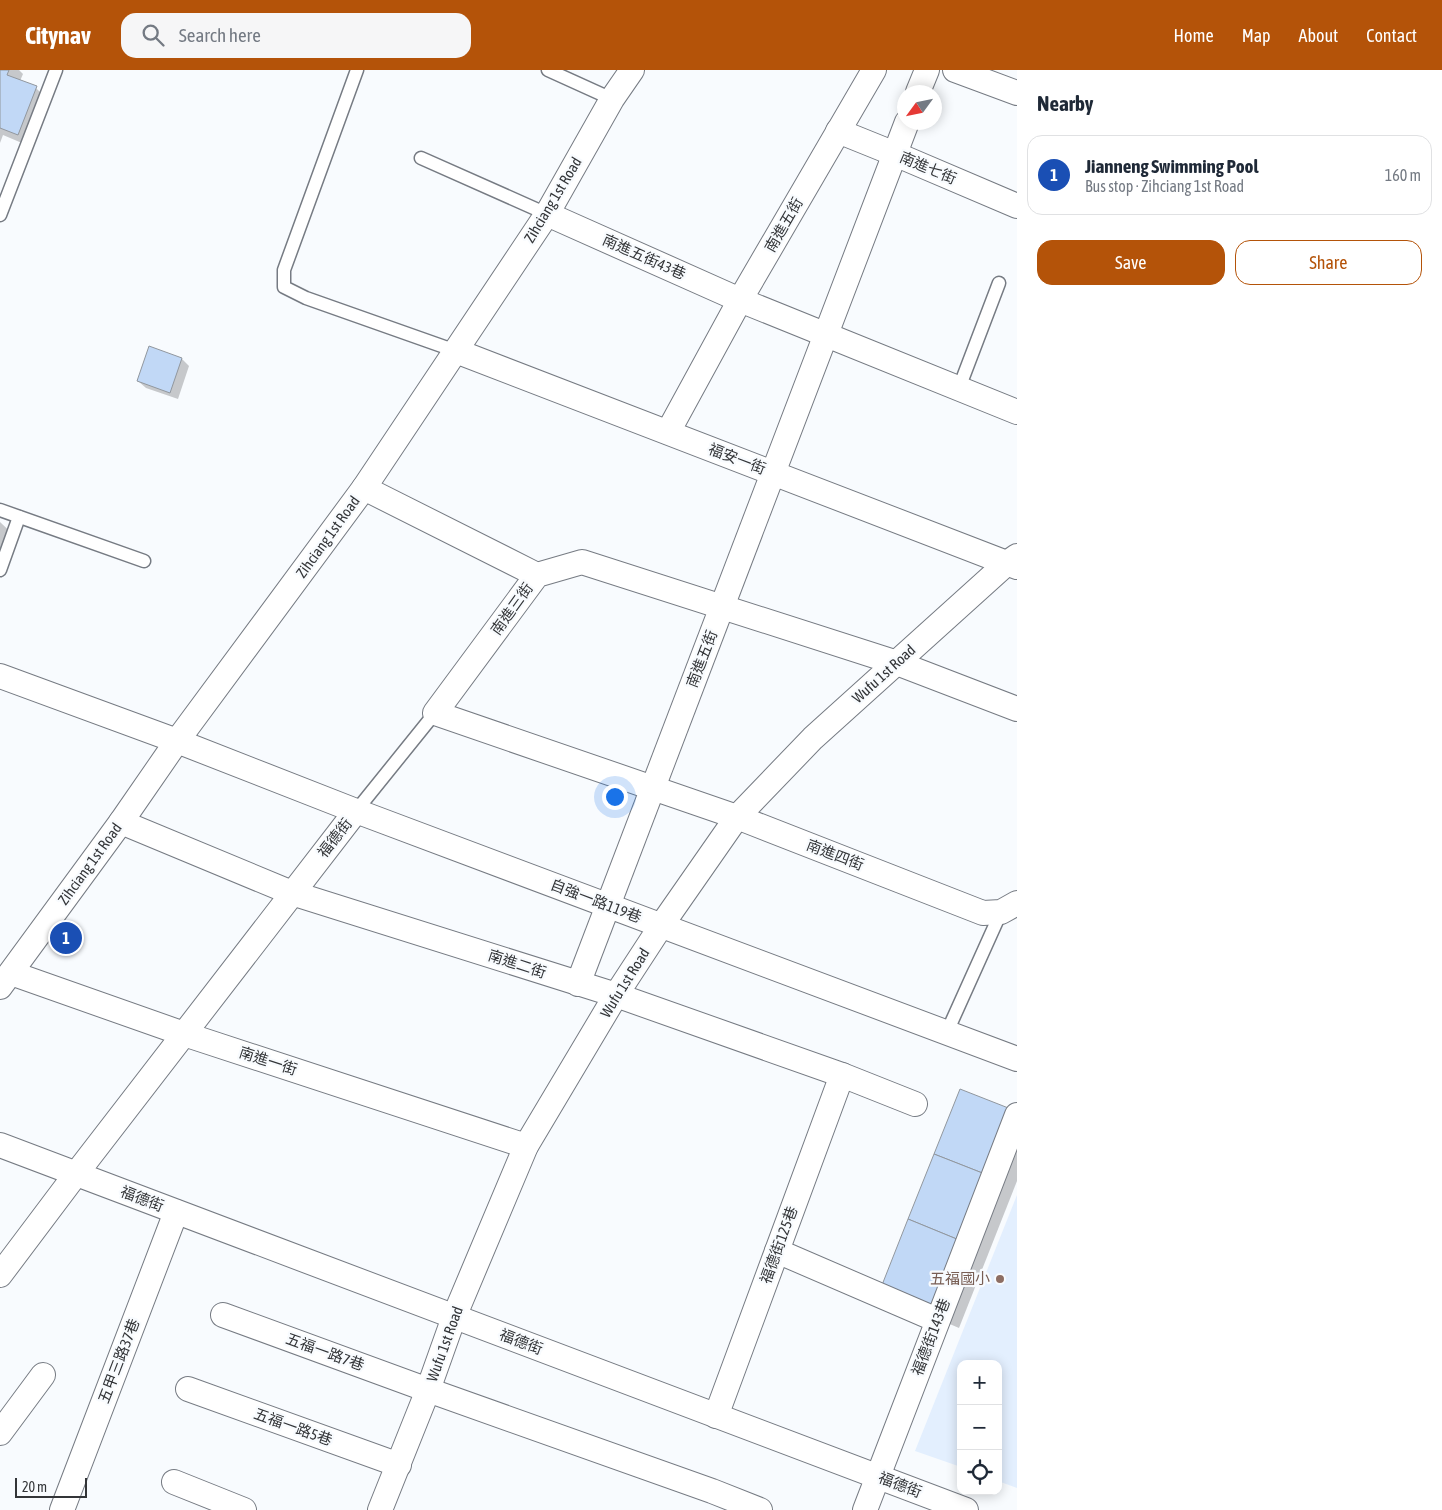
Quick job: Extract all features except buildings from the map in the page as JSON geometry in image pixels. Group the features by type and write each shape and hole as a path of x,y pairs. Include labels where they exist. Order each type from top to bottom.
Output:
{"street":[{"name":"Zihciang 1st Road","path":"5,980 121,822 177,741 364,488 547,214 612,100 632,70"},
{"name":"南進五街","path":"668,432 740,300 874,70"},
{"path":"921,85 927,70"},
{"path":"955,70 1017,93"},
{"name":"南進五街","path":"578,984 904,130"},
{"name":"南進七街","path":"838,131 1017,206"},
{"name":"南進五街43巷","path":"547,214 740,300"},
{"path":"740,300 1017,412"},
{"name":"福安一街","path":"456,351 773,473 1014,562"},
{"path":"364,488 537,574"},
{"name":"南進三街","path":"435,713 537,574 582,562 897,662"},
{"name":"Wufu 1st Road","path":"380,1510 428,1390 454,1317 526,1146 616,995 661,926 737,817 813,738 897,662 1014,562"},
{"path":"897,662 1017,709"},
{"name":"自強一路119巷","path":"0,676 177,741 356,811 1017,1059"},
{"path":"435,713 652,788"},
{"name":"南進四街","path":"652,788 737,817 983,912 1009,907"},
{"name":"福德街","path":"0,1275 356,811"},
{"name":"南進二街","path":"121,822 292,893 616,995 842,1074 915,1104"},
{"name":"南進一街","path":"5,980 184,1034 526,1146"},
{"name":"福德街125巷","path":"716,1416 842,1074"},
{"name":"福德街143巷","path":"865,1510 1017,1114"},
{"name":"福德街","path":"0,1145 966,1510"},
{"name":"五甲三路37巷","path":"62,1510 176,1212"},
{"path":"777,1251 938,1320"},
{"name":"五福一路7巷","path":"223,1314 428,1390 708,1500 760,1510"},
{"path":"0,1433 43,1375"},
{"name":"五福一路5巷","path":"188,1389 399,1465"},
{"path":"174,1482 244,1510"}],"lane":[{"path":"0,215 56,70"},
{"path":"357,70 284,270 284,287 306,298 456,351"},
{"path":"548,70 612,100"},
{"path":"421,158 547,214"},
{"path":"959,388 999,284"},
{"path":"0,510 144,561"},
{"path":"0,570 19,517"},
{"path":"356,811 435,713"},
{"path":"947,1032 1009,907"}],"shaded area":[{"name":"五福國小","path":"1017,1195 1017,1488 1002,1482 1002,1360 957,1360 957,1466 915,1451"}],"place":[{"name":"Jianneng Swimming Pool","path":"66,938"},
{"name":"五福國小","path":"1000,1279"}]}
